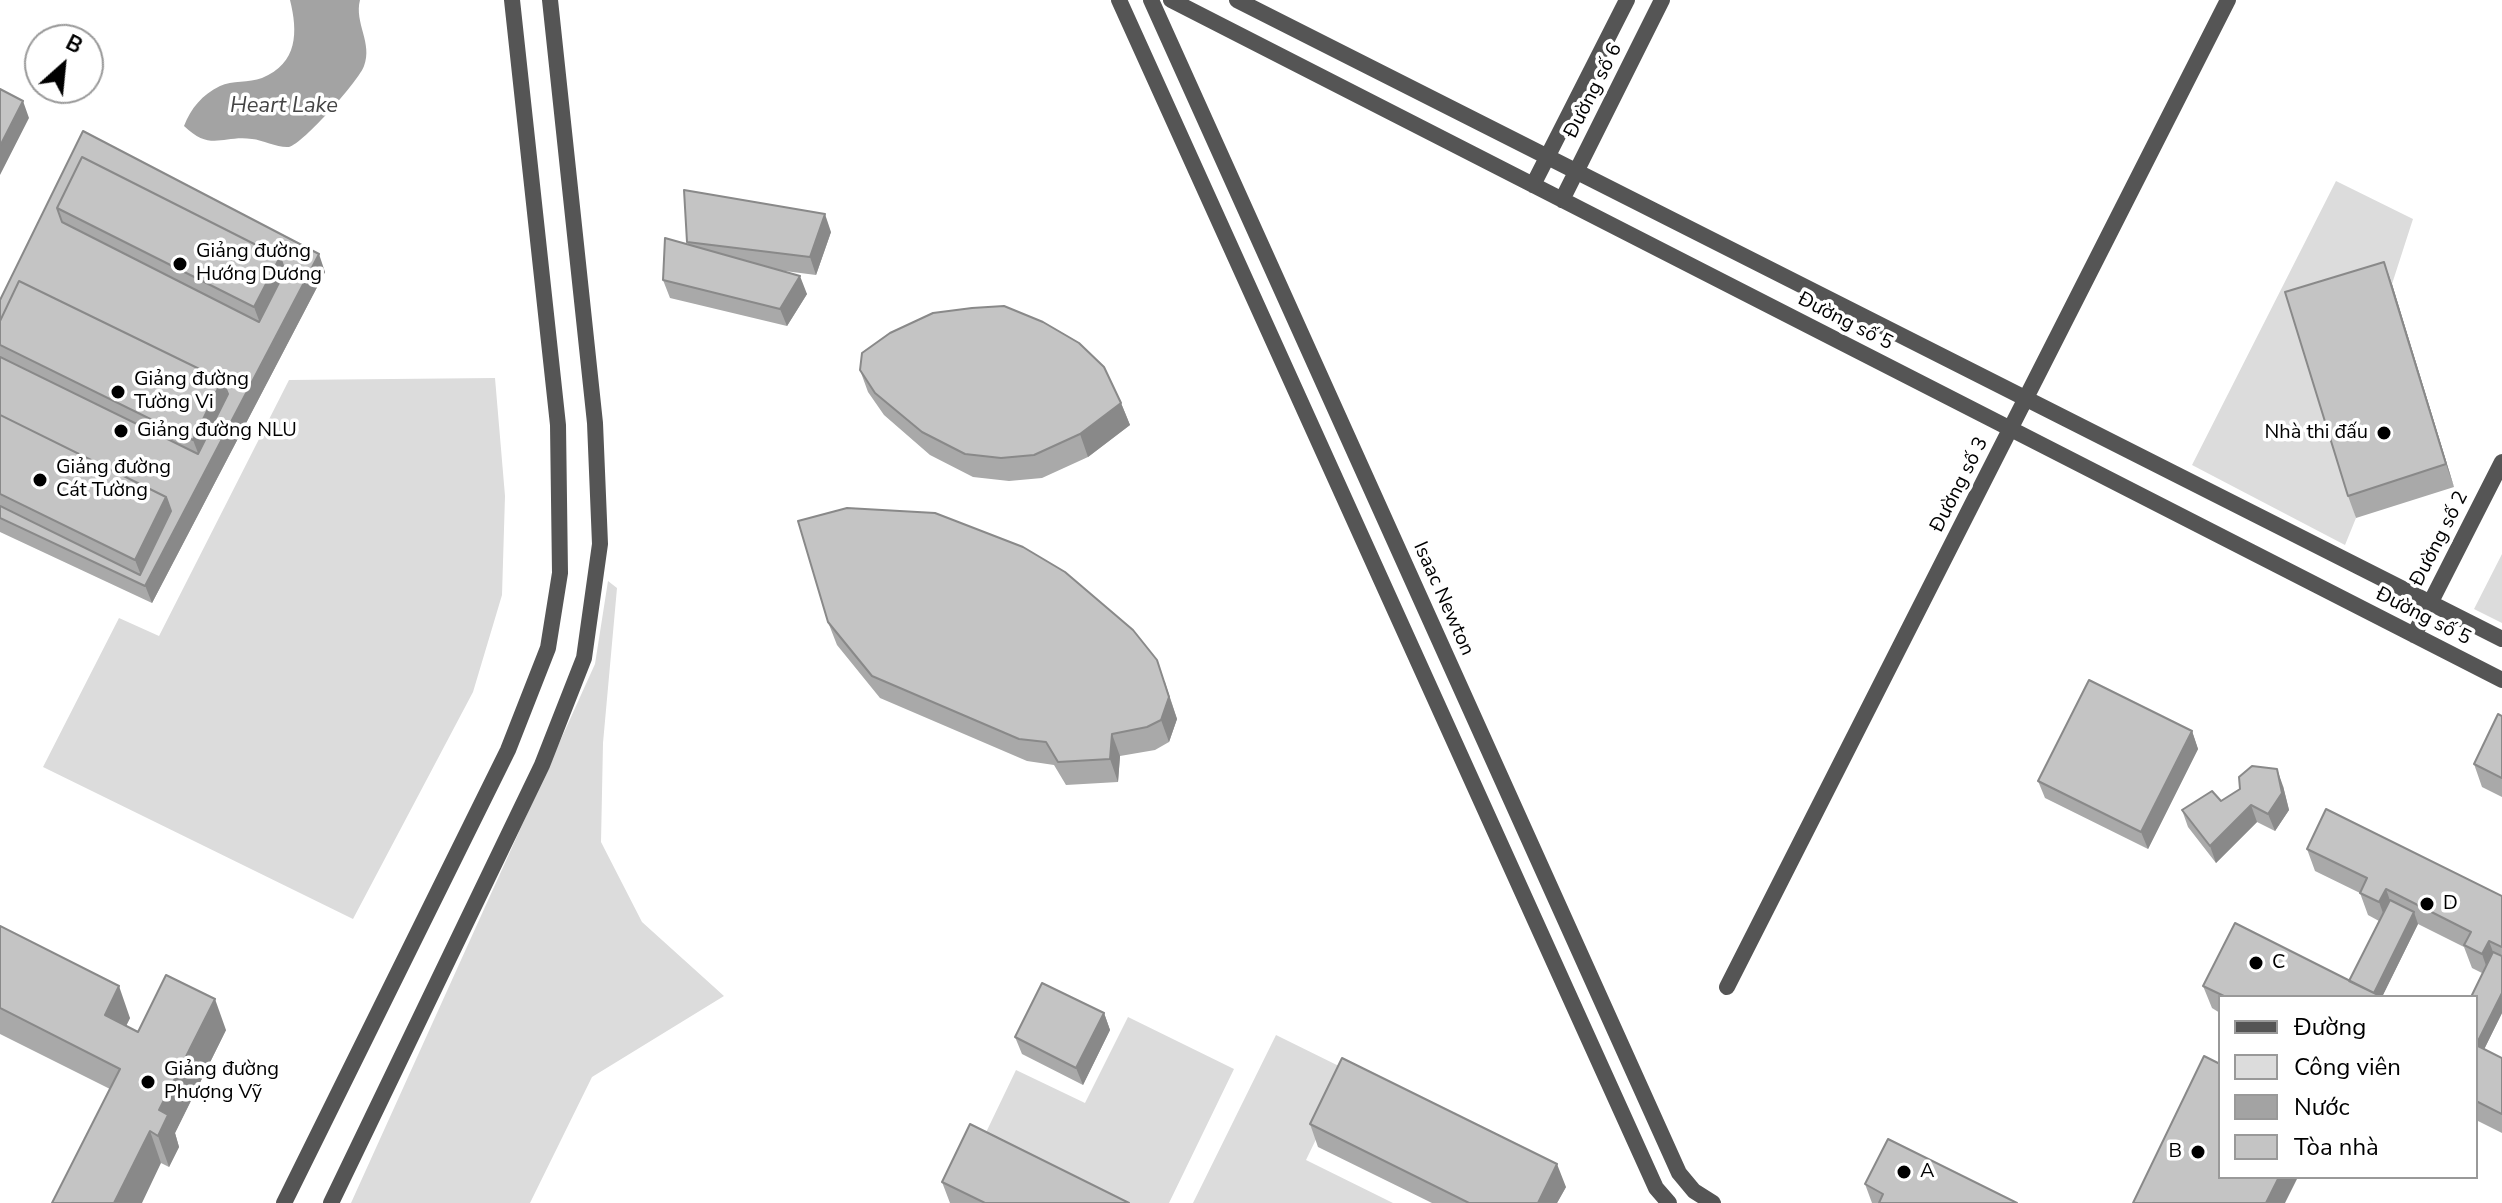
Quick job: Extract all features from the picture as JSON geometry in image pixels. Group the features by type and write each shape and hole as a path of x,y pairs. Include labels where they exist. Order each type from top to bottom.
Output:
{"street":[{"path":"284,1203 508,750 548,648 560,573 558,425 512,0"},
{"path":"331,1203 542,765 584,658 600,544 595,423 550,0"},
{"path":"1119,0 1656,1188 1669,1203"},
{"name":"Isaac Newton","path":"1151,0 1679,1173 1694,1191 1713,1203"},
{"name":"Đường số 5","path":"1171,0 2502,680"},
{"name":"Đường số 5","path":"1237,0 2502,639"},
{"name":"Đường số 6","path":"1533,185 1627,0"},
{"name":"Đường số 6","path":"1562,200 1662,0"},
{"name":"Đường số 3","path":"1727,987 2228,0"},
{"name":"Đường số 2","path":"2414,635 2502,462"}],"green space":[{"path":"2336,181 2413,219 2392,284 2293,315 2356,518 2345,545 2192,465"},
{"path":"495,378 505,496 502,595 473,692 353,919 43,767 119,618 159,636 289,380"},
{"path":"2502,554 2502,623 2474,609"},
{"path":"608,581 617,588 603,743 601,842 642,922 724,996 592,1077 530,1203 351,1203 595,664"},
{"path":"1128,1017 1234,1069 1169,1203 1092,1203 979,1147 1016,1070 1085,1103"},
{"path":"1276,1035 1349,1071 1306,1160 1393,1203 1193,1203"}],"water":[{"name":"Heart Lake","path":"290,0 360,0 359,17 366,58 353,84 318,123 289,147 242,138 209,140 193,134 184,126 194,108 208,94 225,84 262,78 283,64 289,55 294,35"}],"building":[{"path":"0,89 23,101 0,146"},
{"path":"83,131 319,254 145,586 0,518 0,506 140,575 171,511 166,497 0,415 0,357 198,454 228,394 222,380 19,281 0,321 0,300","holes":["82,157 280,257 285,271 259,322 62,222 57,208"]},
{"path":"82,157 280,257 254,307 57,208"},
{"path":"684,190 825,214 810,257 687,242"},
{"path":"665,238 800,276 780,309 663,280"},
{"name":"Nhà thi đấu","path":"2384,262 2446,464 2348,496 2285,292"},
{"path":"19,281 222,380 193,440 0,345 0,321"},
{"path":"1004,306 1043,322 1079,343 1104,367 1121,403 1080,434 1034,455 1001,458 965,454 922,432 875,393 860,370 862,353 890,333 933,313"},
{"name":"Giảng đường Cát Tường","path":"0,415 166,497 135,560 0,494"},
{"path":"847,508 935,513 1023,547 1065,572 1133,630 1157,660 1169,697 1161,720 1147,727 1112,734 1110,759 1058,762 1046,742 1019,739 872,676 828,622 798,521"},
{"path":"2089,680 2192,731 2141,832 2038,781"},
{"path":"2498,714 2502,716 2502,778 2474,764"},
{"path":"2252,766 2277,769 2282,793 2268,814 2251,805 2210,846 2182,810 2212,791 2221,801 2240,789 2239,777"},
{"name":"D","path":"2326,809 2502,896 2502,947 2489,941 2482,954 2464,945 2471,932 2386,889 2379,902 2360,893 2367,878 2307,849"},
{"path":"2390,900 2414,912 2374,993 2349,981"},
{"path":"2235,923 2378,995 2222,995 2203,986"},
{"name":"Giảng đường Phượng Vỹ","path":"0,926 119,986 105,1015 138,1032 166,975 215,999 159,1110 168,1115 158,1136 150,1131 114,1203 52,1203 120,1069 0,1008"},
{"path":"2493,952 2502,956 2502,993 2478,1041 2478,995 2472,995"},
{"path":"1042,983 1104,1013 1076,1068 1015,1037"},
{"path":"2478,1046 2502,1058 2502,1114 2478,1102"},
{"name":"B","path":"2204,1056 2218,1063 2218,1179 2278,1179 2266,1203 2133,1203"},
{"path":"1342,1058 1557,1164 1538,1203 1469,1203 1310,1124"},
{"path":"970,1124 1129,1203 985,1203 942,1182"},
{"path":"1888,1139 2017,1203 1879,1203 1883,1194 1865,1184"}],"place":[{"name":"Giảng đường Hướng Dương","path":"180,264"},
{"name":"Giảng đường Tường Vi","path":"118,392"},
{"name":"Giảng đường NLU","path":"121,431"},
{"name":"Nhà thi đấu","path":"2384,433"},
{"name":"Giảng đường Cát Tường","path":"40,480"},
{"name":"D","path":"2427,904"},
{"name":"C","path":"2256,963"},
{"name":"Giảng đường Phượng Vỹ","path":"148,1082"},
{"name":"B","path":"2198,1152"},
{"name":"A","path":"1904,1172"}]}
